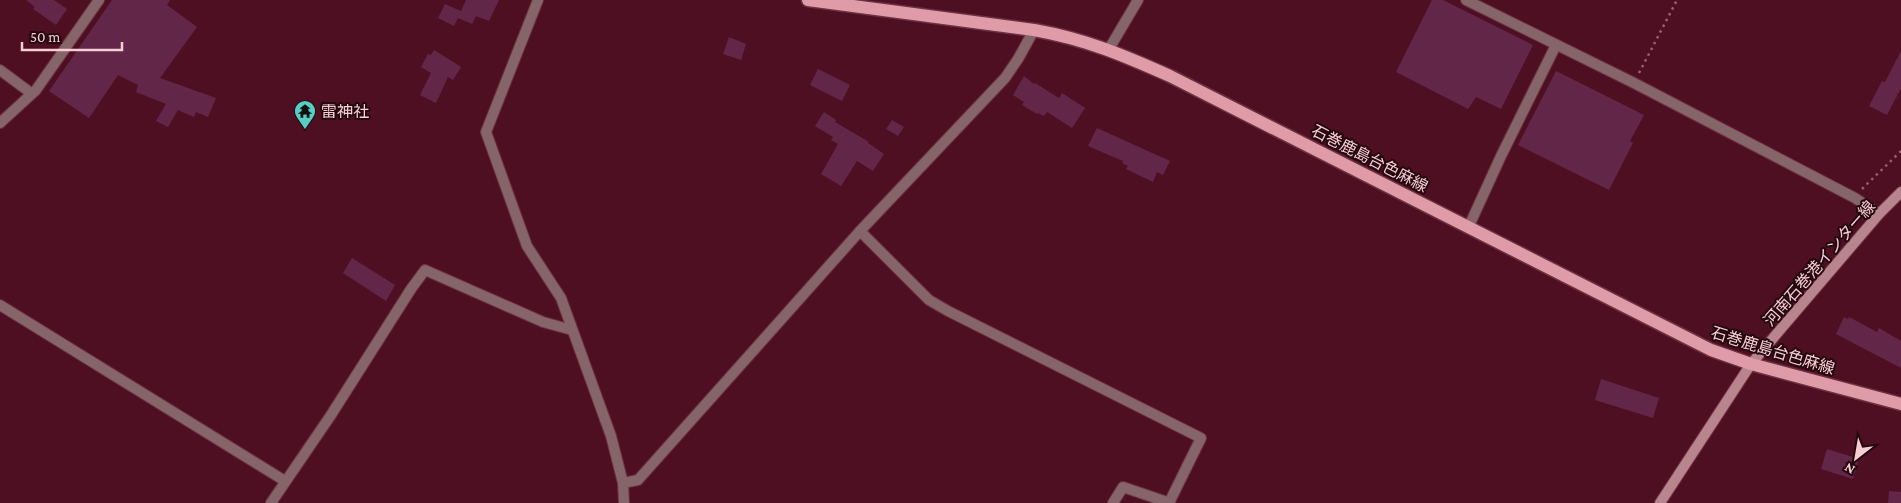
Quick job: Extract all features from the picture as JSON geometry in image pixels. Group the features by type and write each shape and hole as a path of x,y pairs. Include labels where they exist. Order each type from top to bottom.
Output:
{"main road":[{"name":"石巻鹿島台色麻線","path":"808,0 1059,34 1109,49 1170,76 1711,350 1751,364 1901,404"},
{"name":"河南石巻港インター線","path":"1660,503 1751,364 1901,192"}],"street":[{"path":"0,123 36,90 99,0"},
{"path":"538,0 486,132 527,246 561,298 611,436 623,483 624,503"},
{"path":"1109,49 1138,0"},
{"path":"1466,0 1634,83 1855,198 1880,214"},
{"path":"623,483 638,480 860,232 1005,78 1034,30"},
{"path":"1469,226 1556,45"},
{"path":"0,70 31,93"},
{"path":"860,232 929,300 1201,438 1170,503 1123,486 1113,503"},
{"path":"271,503 284,481 331,415 425,270 543,322 572,330"},
{"path":"0,305 284,481"}],"path":[{"path":"1634,83 1677,0"},
{"path":"1855,198 1868,182 1901,151"}],"building":[{"path":"26,0 54,0 67,9 56,25 33,9 35,7"},
{"path":"112,0 170,0 167,5 197,27 160,78 216,98 208,117 196,112 194,117 178,110 168,127 156,121 166,104 136,92 138,85 118,75 89,118 49,91"},
{"path":"466,0 499,0 489,21 476,16 472,24 458,18 454,26 438,18 445,4 461,11"},
{"path":"1432,0 1443,0 1533,45 1501,109 1476,97 1468,109 1396,72"},
{"path":"729,37 746,44 741,60 723,54"},
{"path":"434,50 461,67 453,80 448,77 436,103 420,95 431,73 421,67 428,54 431,55"},
{"path":"1901,51 1901,88 1887,115 1869,106 1882,81 1885,82"},
{"path":"818,69 850,85 842,101 810,85"},
{"path":"1556,71 1644,115 1630,141 1633,143 1609,190 1518,145"},
{"path":"1024,76 1059,98 1062,93 1085,108 1072,128 1047,112 1044,116 1022,105 1024,102 1013,95"},
{"path":"824,112 836,120 835,122 869,142 884,154 873,171 857,161 841,186 821,174 838,144 831,140 833,137 815,126"},
{"path":"892,120 904,127 898,136 886,129"},
{"path":"1097,128 1170,161 1163,175 1157,172 1153,182 1126,169 1128,166 1122,163 1123,161 1088,146"},
{"path":"352,258 395,285 386,301 343,273"},
{"path":"1844,317 1848,319 1849,317 1877,332 1879,328 1901,341 1901,368 1836,334"},
{"path":"1601,379 1659,398 1653,418 1595,400"},
{"path":"1827,449 1859,459 1853,479 1821,469"},
{"path":"1889,491 1901,492 1901,503 1888,503"}],"place":[{"name":"雷神社","path":"305,130"}]}
